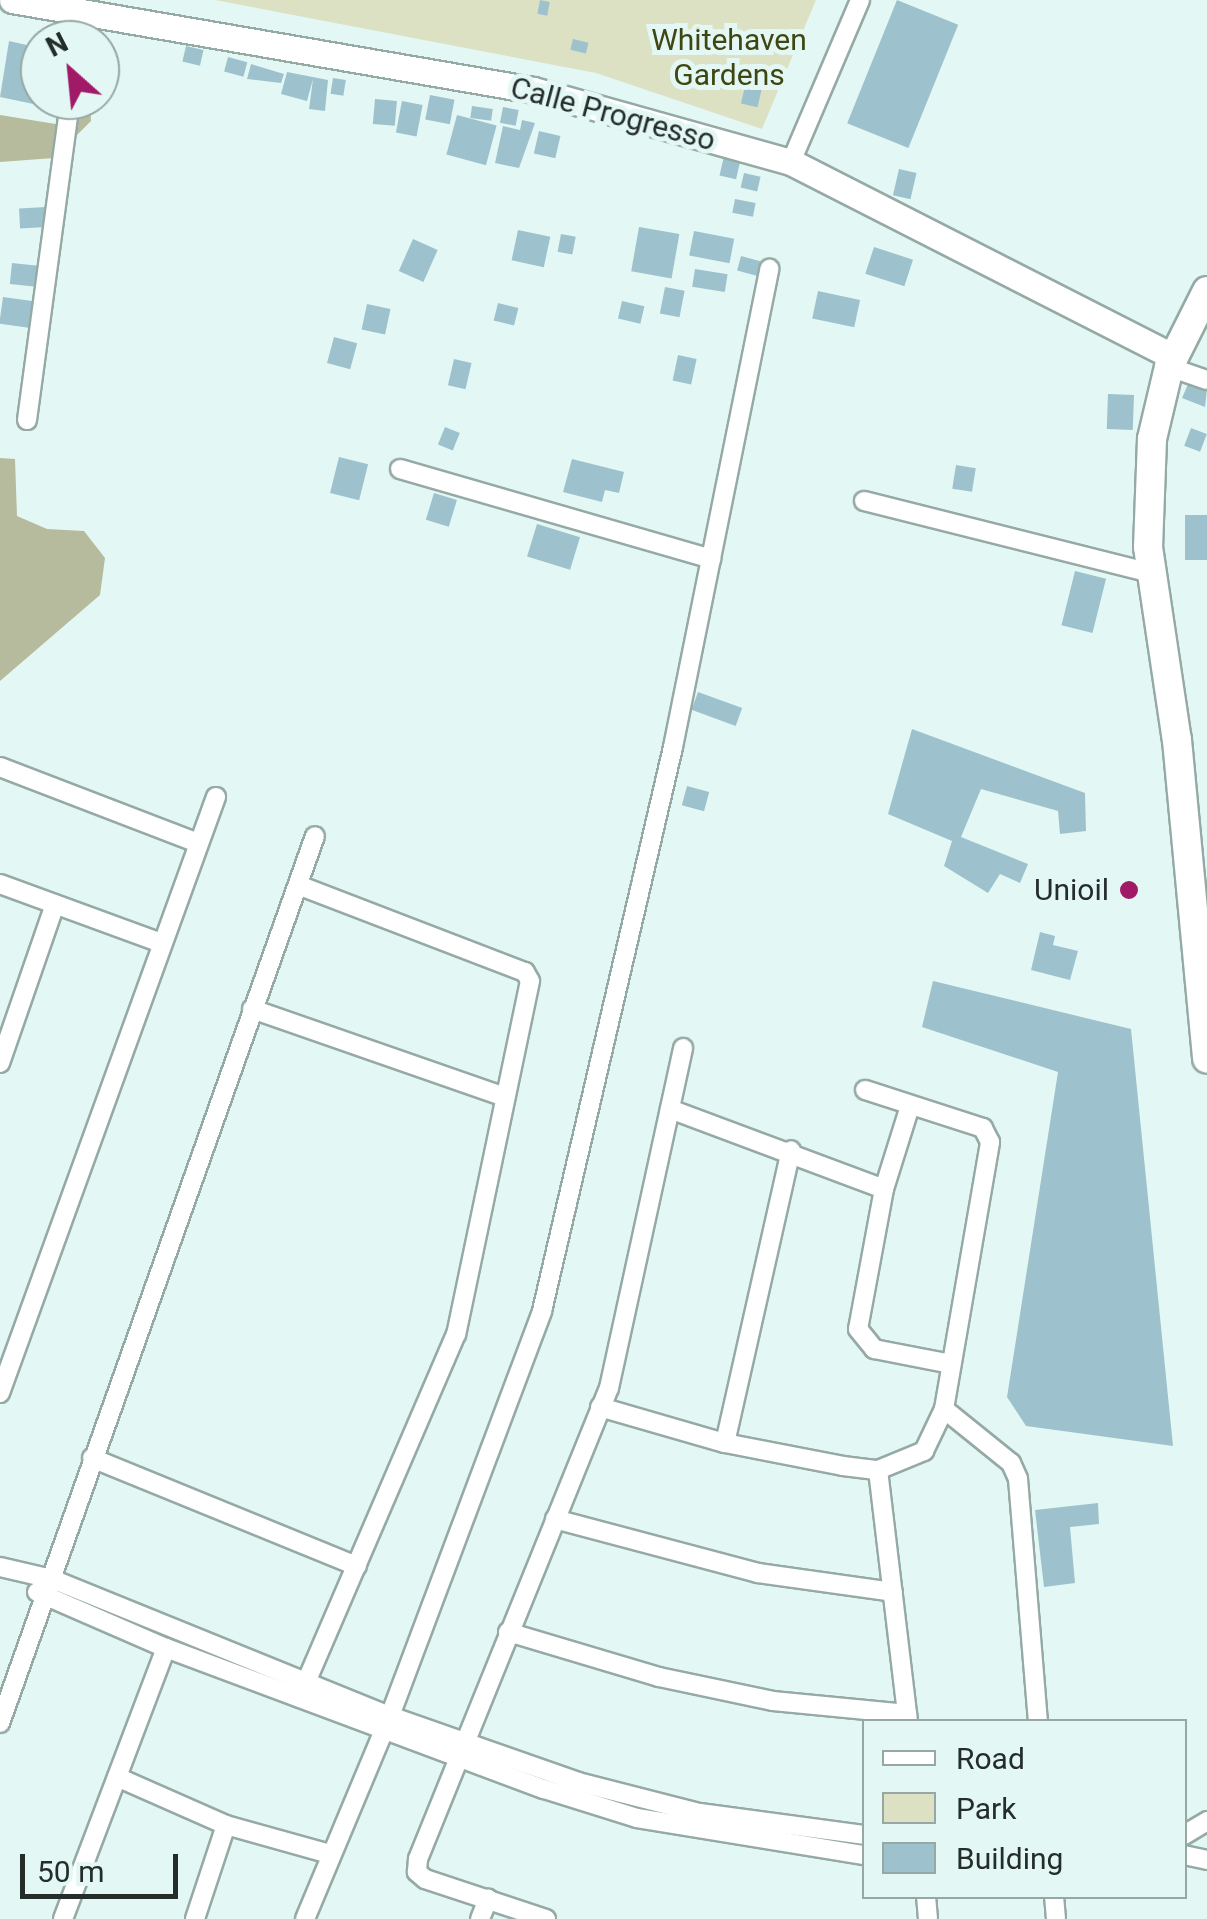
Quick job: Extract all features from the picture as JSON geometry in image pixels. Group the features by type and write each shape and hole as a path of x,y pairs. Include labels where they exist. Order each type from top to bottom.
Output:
{"main road":[{"name":"Calle Progresso","path":"12,0 62,20"},
{"name":"Calle Progresso","path":"120,33 533,90 791,162 1170,362"},
{"path":"1207,290 1170,362 1149,470 1150,573 1177,740 1207,1060"}],"street":[{"path":"791,162 860,0"},
{"path":"28,420 67,120"},
{"path":"305,1919 386,1724 542,1311 711,559 769,270"},
{"name":"Calle Progresso","path":"1170,362 1207,380"},
{"path":"400,469 711,559"},
{"path":"864,501 1150,573"},
{"path":"0,767 198,842"},
{"path":"0,1393 216,797"},
{"path":"0,1723 314,836"},
{"path":"0,884 160,943"},
{"path":"298,885 529,975 463,1314 303,1690"},
{"path":"0,1063 55,904"},
{"path":"252,1009 505,1096"},
{"path":"546,1919 416,1872 460,1750 600,1407 683,1048"},
{"path":"600,1407 725,1443 878,1470 924,1451 944,1409 989,1134 865,1090"},
{"path":"910,1106 884,1189 858,1329 874,1349 951,1364"},
{"path":"670,1109 790,1150 884,1189"},
{"path":"725,1443 790,1150"},
{"path":"944,1409 1011,1463 1018,1479 1038,1719"},
{"path":"92,1458 357,1566"},
{"path":"508,1632 659,1677 773,1701 907,1718 878,1470"},
{"path":"555,1518 758,1573 892,1592"},
{"path":"0,1567 24,1576 52,1579 386,1724 638,1818 862,1856"},
{"path":"24,1576 45,1598 166,1648 303,1690"},
{"path":"63,1919 166,1648"},
{"path":"460,1750 700,1813 862,1835"},
{"path":"117,1776 226,1826 330,1854"},
{"path":"195,1919 226,1826"},
{"path":"480,1919 488,1899"}],"green space":[{"name":"Whitehaven Gardens","path":"215,0 816,0 762,129 596,73"},
{"path":"0,115 62,125 65,120 91,120 54,158 0,162"},
{"path":"0,458 15,459 17,516 47,529 84,531 105,558 100,595 0,681"}],"building":[{"path":"540,0 550,2 547,16 537,14"},
{"path":"897,0 958,25 908,148 847,123"},
{"path":"573,39 589,43 586,54 570,50"},
{"path":"9,41 20,43 20,101 0,97"},
{"path":"186,46 204,50 200,66 182,62"},
{"path":"228,57 247,62 243,77 224,71"},
{"path":"251,64 284,74 281,83 247,79"},
{"path":"287,72 328,80 325,111 309,109 313,79 307,101 281,94"},
{"path":"333,78 346,80 343,96 330,94"},
{"path":"745,86 762,90 758,107 741,104"},
{"path":"430,95 455,100 450,124 425,120"},
{"path":"375,99 397,101 395,126 373,124"},
{"path":"402,101 423,105 417,136 396,132"},
{"path":"472,106 493,109 491,121 470,118"},
{"path":"503,107 519,110 516,126 500,123"},
{"path":"457,115 497,126 486,165 446,155"},
{"path":"522,120 535,123 519,168 495,163 503,126 520,130"},
{"path":"539,131 560,136 555,158 534,153"},
{"path":"724,156 741,160 736,179 720,175"},
{"path":"899,169 917,173 910,199 893,195"},
{"path":"744,173 761,177 757,191 741,188"},
{"path":"735,199 756,203 753,217 732,213"},
{"path":"46,207 47,227 20,228 19,208"},
{"path":"639,227 679,234 672,278 631,271"},
{"path":"518,230 550,237 544,267 512,260"},
{"path":"694,231 734,239 729,263 689,256"},
{"path":"561,234 576,237 572,255 558,252"},
{"path":"413,239 438,250 423,282 399,271"},
{"path":"874,247 913,260 904,286 865,274"},
{"path":"741,256 760,261 756,276 737,270"},
{"path":"12,263 43,266 41,287 10,284"},
{"path":"695,269 728,274 725,292 692,287"},
{"path":"665,287 685,291 679,317 660,314"},
{"path":"818,291 860,300 854,327 812,318"},
{"path":"3,297 38,302 34,329 0,324"},
{"path":"622,301 644,306 640,324 618,319"},
{"path":"498,303 518,308 514,326 494,320"},
{"path":"367,304 390,309 385,334 362,329"},
{"path":"334,337 357,343 350,369 327,363"},
{"path":"678,355 697,359 691,384 673,380"},
{"path":"454,359 472,363 465,389 448,385"},
{"path":"1189,382 1207,389 1205,407 1182,398"},
{"path":"1108,394 1134,395 1133,430 1107,429"},
{"path":"445,427 460,433 453,451 438,445"},
{"path":"1191,428 1207,434 1200,452 1184,446"},
{"path":"339,457 368,464 359,500 330,493"},
{"path":"572,459 624,472 619,493 605,490 602,502 563,492"},
{"path":"956,465 976,468 972,492 952,489"},
{"path":"434,493 457,500 449,527 426,520"},
{"path":"1185,515 1207,515 1207,560 1185,560"},
{"path":"537,524 580,537 570,570 527,557"},
{"path":"1075,571 1106,579 1093,633 1061,625"},
{"path":"698,692 742,708 736,726 692,710"},
{"path":"912,729 1085,793 1086,831 1060,834 1058,811 981,789 961,837 1028,864 1020,883 1000,874 988,893 944,866 952,841 888,814"},
{"path":"687,786 709,792 704,811 682,805"},
{"path":"1040,932 1055,936 1053,945 1078,951 1070,980 1031,970"},
{"path":"933,981 1131,1029 1173,1446 1026,1426 1007,1397 1058,1072 922,1027"},
{"path":"1098,1503 1099,1524 1070,1527 1075,1583 1044,1587 1035,1510"}],"place":[{"name":"Unioil","path":"1129,890"}]}
